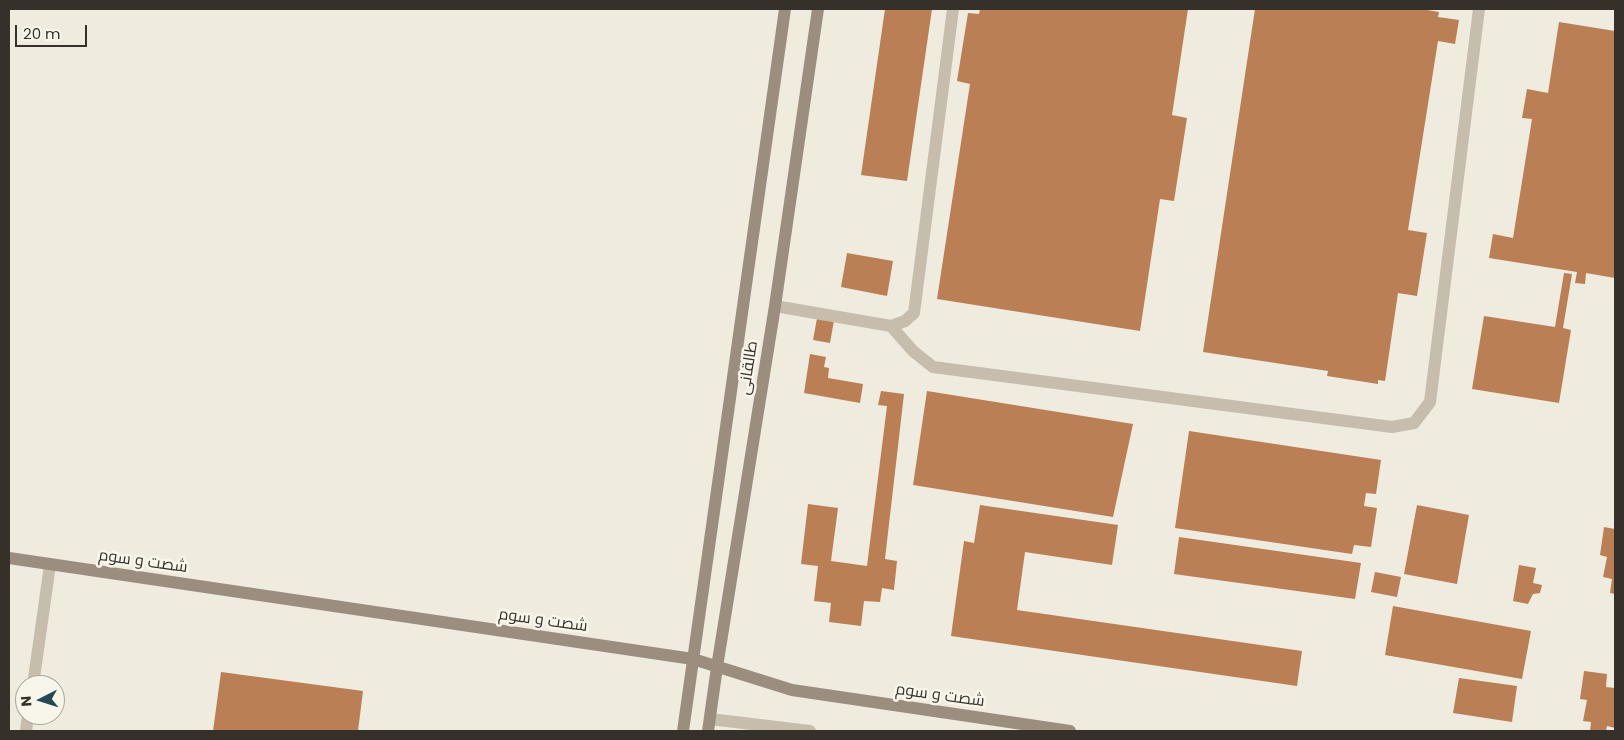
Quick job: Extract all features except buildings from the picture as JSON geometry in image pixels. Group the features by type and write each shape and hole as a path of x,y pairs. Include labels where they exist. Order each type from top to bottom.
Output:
{"street":[{"name":"طالقانی","path":"683,731 785,9"},
{"name":"طالقانی","path":"709,725 775,306 818,9"},
{"name":"شصت و سوم","path":"9,561 50,565 693,659 792,690 1070,731"}],"lane":[{"path":"775,306 891,326 905,320 914,313 953,9"},
{"path":"891,326 913,351 933,367 1392,427 1414,424 1430,402 1479,9"},
{"path":"34,675 50,565"},
{"path":"709,725 810,731"}]}
